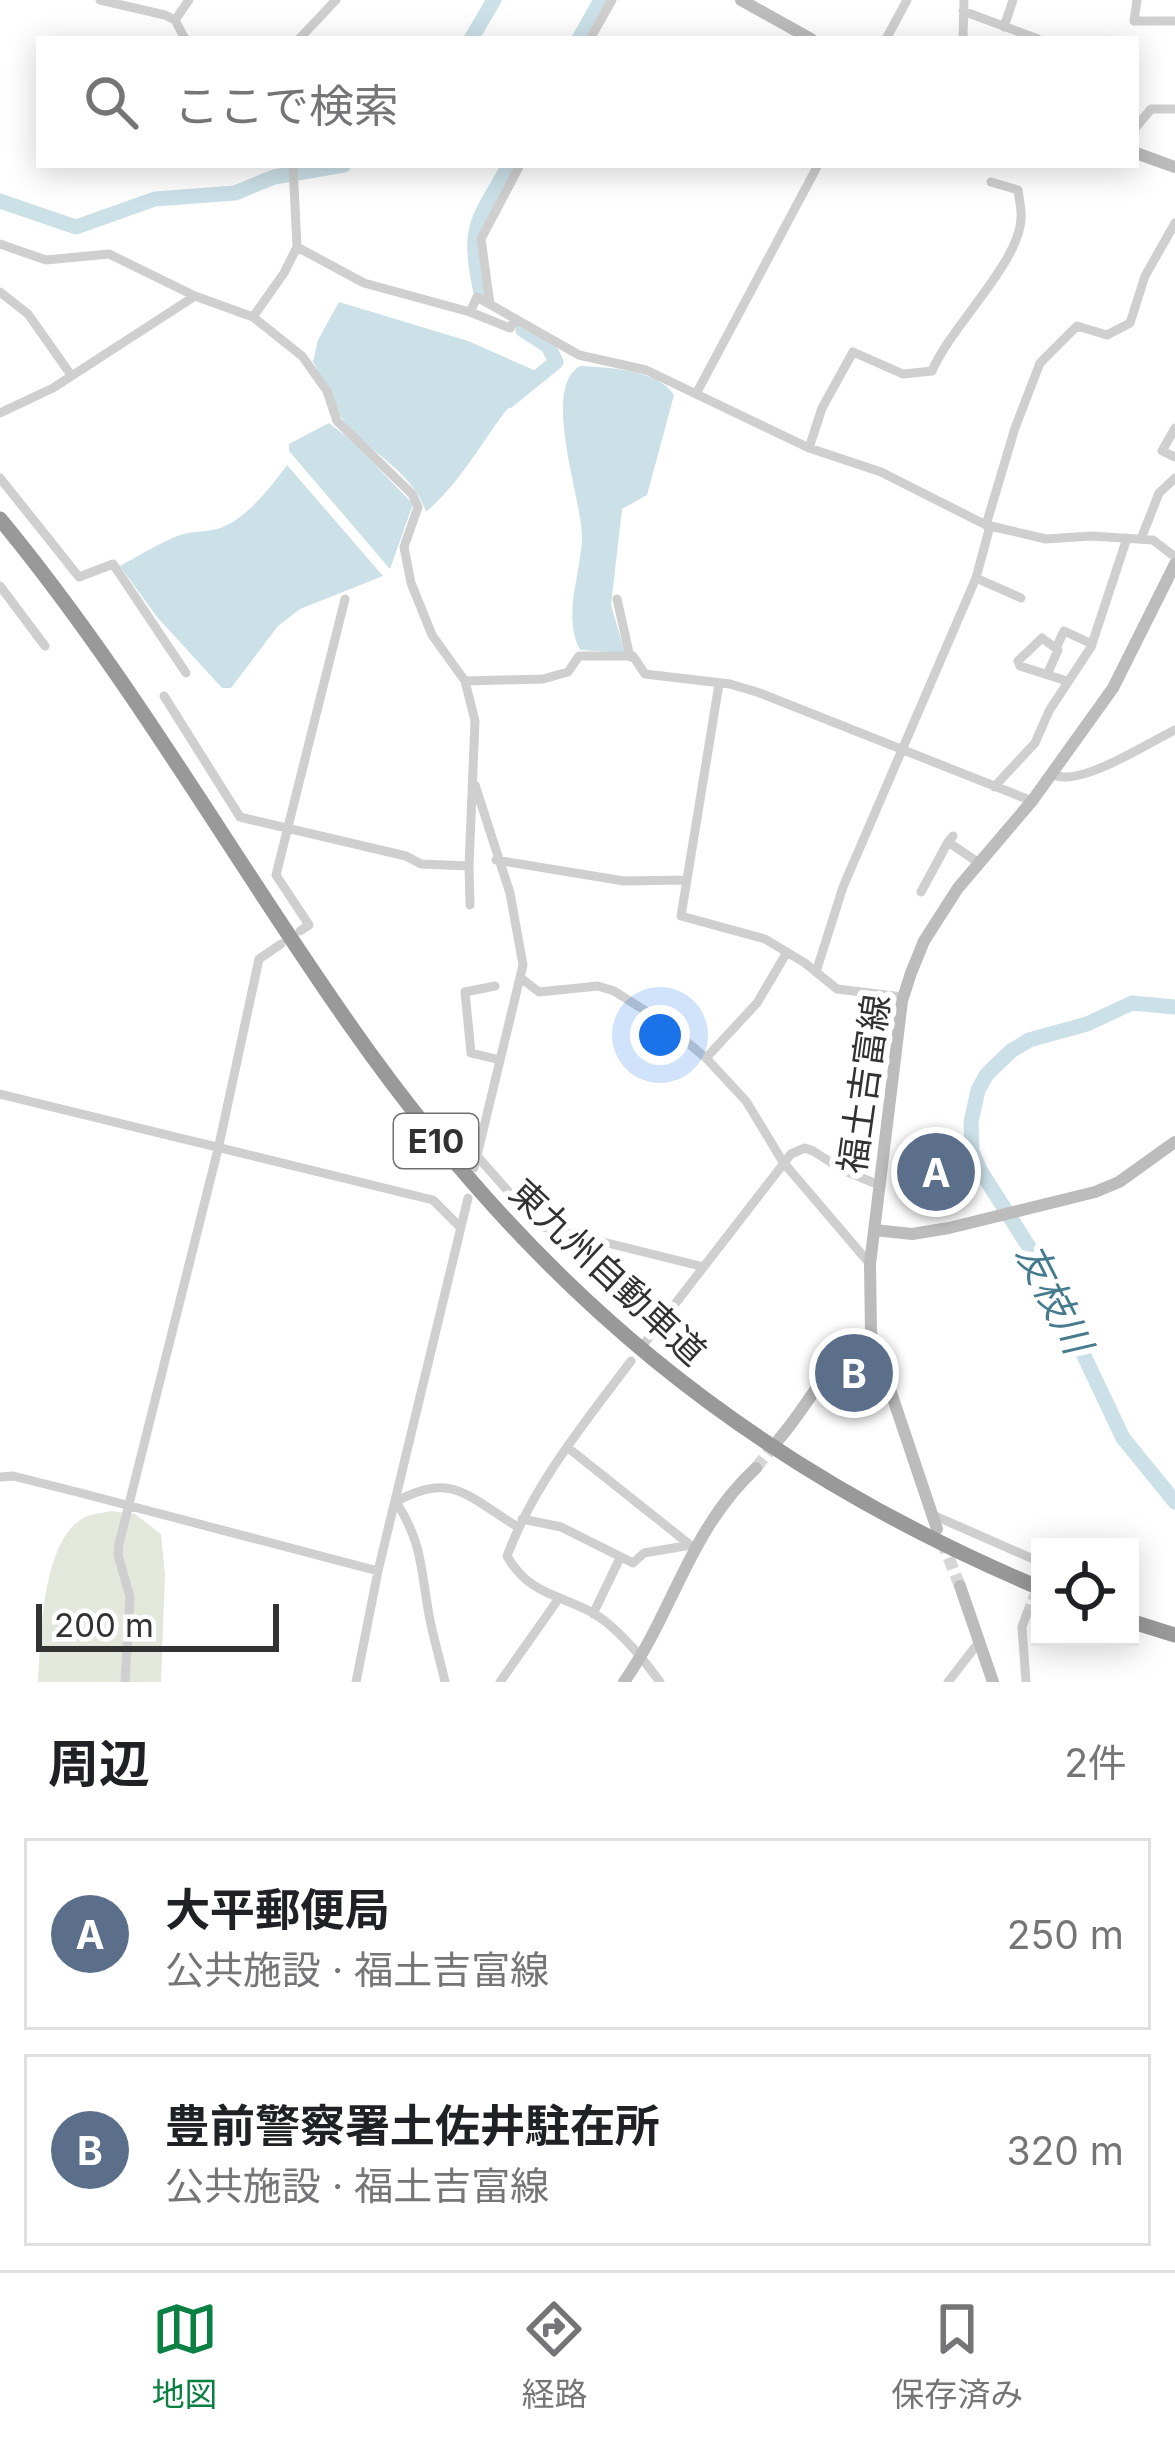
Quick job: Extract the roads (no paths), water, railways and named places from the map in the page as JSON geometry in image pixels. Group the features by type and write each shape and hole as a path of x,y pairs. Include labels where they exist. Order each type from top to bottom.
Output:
{"highway":[{"name":"東九州自動車道","path":"0,519 134,698 394,1087 479,1192 544,1262 652,1361 747,1432 912,1531 1031,1584"},
{"path":"1139,1624 1175,1635"}],"main road":[{"path":"741,0 806,36"},
{"path":"1139,154 1175,167"},
{"name":"福土吉富線","path":"938,1529 872,1334 870,1264 903,998 924,941 1113,688 1175,560"},
{"path":"874,1230 912,1234 1095,1192 1119,1182 1175,1142"},
{"path":"778,1439 836,1361 854,1343 872,1334"},
{"path":"624,1682 663,1620 692,1546 720,1506 756,1468"},
{"path":"960,1586 993,1682"}],"street":[{"path":"100,0 175,20 183,36"},
{"path":"175,20 189,0"},
{"path":"302,36 336,0"},
{"path":"592,36 612,0"},
{"path":"888,36 907,0"},
{"path":"1004,27 1013,0"},
{"path":"1137,0 1134,21 1175,21"},
{"path":"963,36 964,6 1030,36"},
{"path":"1139,123 1151,109 1175,110"},
{"path":"253,316 297,247 293,168"},
{"path":"490,304 481,239 518,168"},
{"path":"696,394 816,168"},
{"path":"809,448 822,408 853,352 903,374 932,371 943,346 1000,268 1017,235 1021,220 1018,190 991,182"},
{"path":"816,972 843,887 976,578 1015,428 1040,363 1077,326 1107,335 1130,323 1145,276 1175,223"},
{"path":"0,244 46,260 109,254 195,296 253,316 302,356 327,391 337,421 412,494 418,507 404,547 412,583 432,634 465,682 476,721 470,904"},
{"path":"297,247 364,283 510,328 515,320"},
{"path":"0,292 28,314 71,375"},
{"path":"0,413 71,375 195,296"},
{"path":"470,312 477,297 579,355 646,370 809,448 881,472 988,525 1046,538 1153,540 1175,560"},
{"path":"1175,428 1162,451 1175,457"},
{"path":"0,478 79,577 113,564 187,673"},
{"path":"1141,539 1159,493 1175,478"},
{"path":"994,787 1035,743 1092,644 1127,538"},
{"path":"976,578 1021,598"},
{"path":"0,586 45,646"},
{"path":"300,931 308,925 276,875 345,598"},
{"path":"616,599 630,657 645,674 760,693 1032,801"},
{"path":"1047,675 1064,632 1092,644"},
{"path":"1057,646 1042,638 1018,661 1019,666 1067,681"},
{"path":"465,682 543,680 568,672 579,656 630,657"},
{"path":"719,684 681,916 734,928 787,952 837,989 903,998"},
{"path":"164,696 240,817 406,856 421,864 469,866"},
{"path":"1051,774 1062,780 1081,777 1175,730"},
{"path":"475,784 510,893 523,965 476,1162 539,1226 704,1268"},
{"path":"921,892 951,839 980,863"},
{"path":"496,860 624,881 686,880"},
{"path":"125,1682 130,1597 118,1555 219,1145 259,958 281,944"},
{"path":"706,1058 757,1003 787,952"},
{"path":"522,979 539,992 585,984 614,992 663,1022 746,1100 783,1162 870,1264"},
{"path":"495,986 465,992 471,1053 500,1060"},
{"path":"0,1094 433,1200 460,1227"},
{"path":"644,1344 791,1154 805,1148 879,1185"},
{"path":"356,1682 468,1198"},
{"path":"631,1360 567,1447 520,1523 507,1556 532,1585 557,1601 593,1614 641,1656 660,1682"},
{"path":"567,1447 692,1546"},
{"path":"0,1477 13,1476 378,1571"},
{"path":"396,1502 437,1484 453,1488 520,1523 561,1526 633,1563 644,1553 692,1546"},
{"path":"396,1502 413,1528 420,1552 445,1682"},
{"path":"933,1514 1031,1558"},
{"path":"593,1614 620,1558"},
{"path":"500,1682 557,1601"},
{"path":"1025,1682 1022,1628 1027,1613"},
{"path":"948,1682 979,1642"}],"water":[{"path":"339,302 468,341 536,371 507,397 511,404 461,474 426,512 410,483 338,413 313,362 318,340"},
{"path":"580,366 645,375 674,395 647,495 622,509 611,605 625,653 580,650 575,637 574,595 582,538 563,421 569,378"},
{"path":"329,423 413,504 390,569 289,451 289,444"},
{"path":"287,465 383,576 300,609 278,626 231,688 222,688 157,617 120,566 180,535 212,530 237,519"}],"waterway":[{"path":"473,36 494,0"},
{"path":"581,36 601,0"},
{"path":"0,201 76,227 155,199 235,193 274,177 326,168"},
{"path":"481,292 475,237 507,168"},
{"path":"508,401 556,362 548,346 523,330"},
{"name":"友枝川","path":"1175,1007 1132,1003 1087,1024 1029,1040 987,1074 971,1122 972,1151 980,1170 1043,1269 1123,1438 1175,1502"}],"tunnel":[{"path":"756,1468 778,1440"},
{"path":"942,1541 960,1586"},
{"path":"1027,1613 1031,1603"}],"place":[{"name":"大平郵便局","path":"936,1172"},
{"name":"豊前警察署土佐井駐在所","path":"854,1373"}]}
